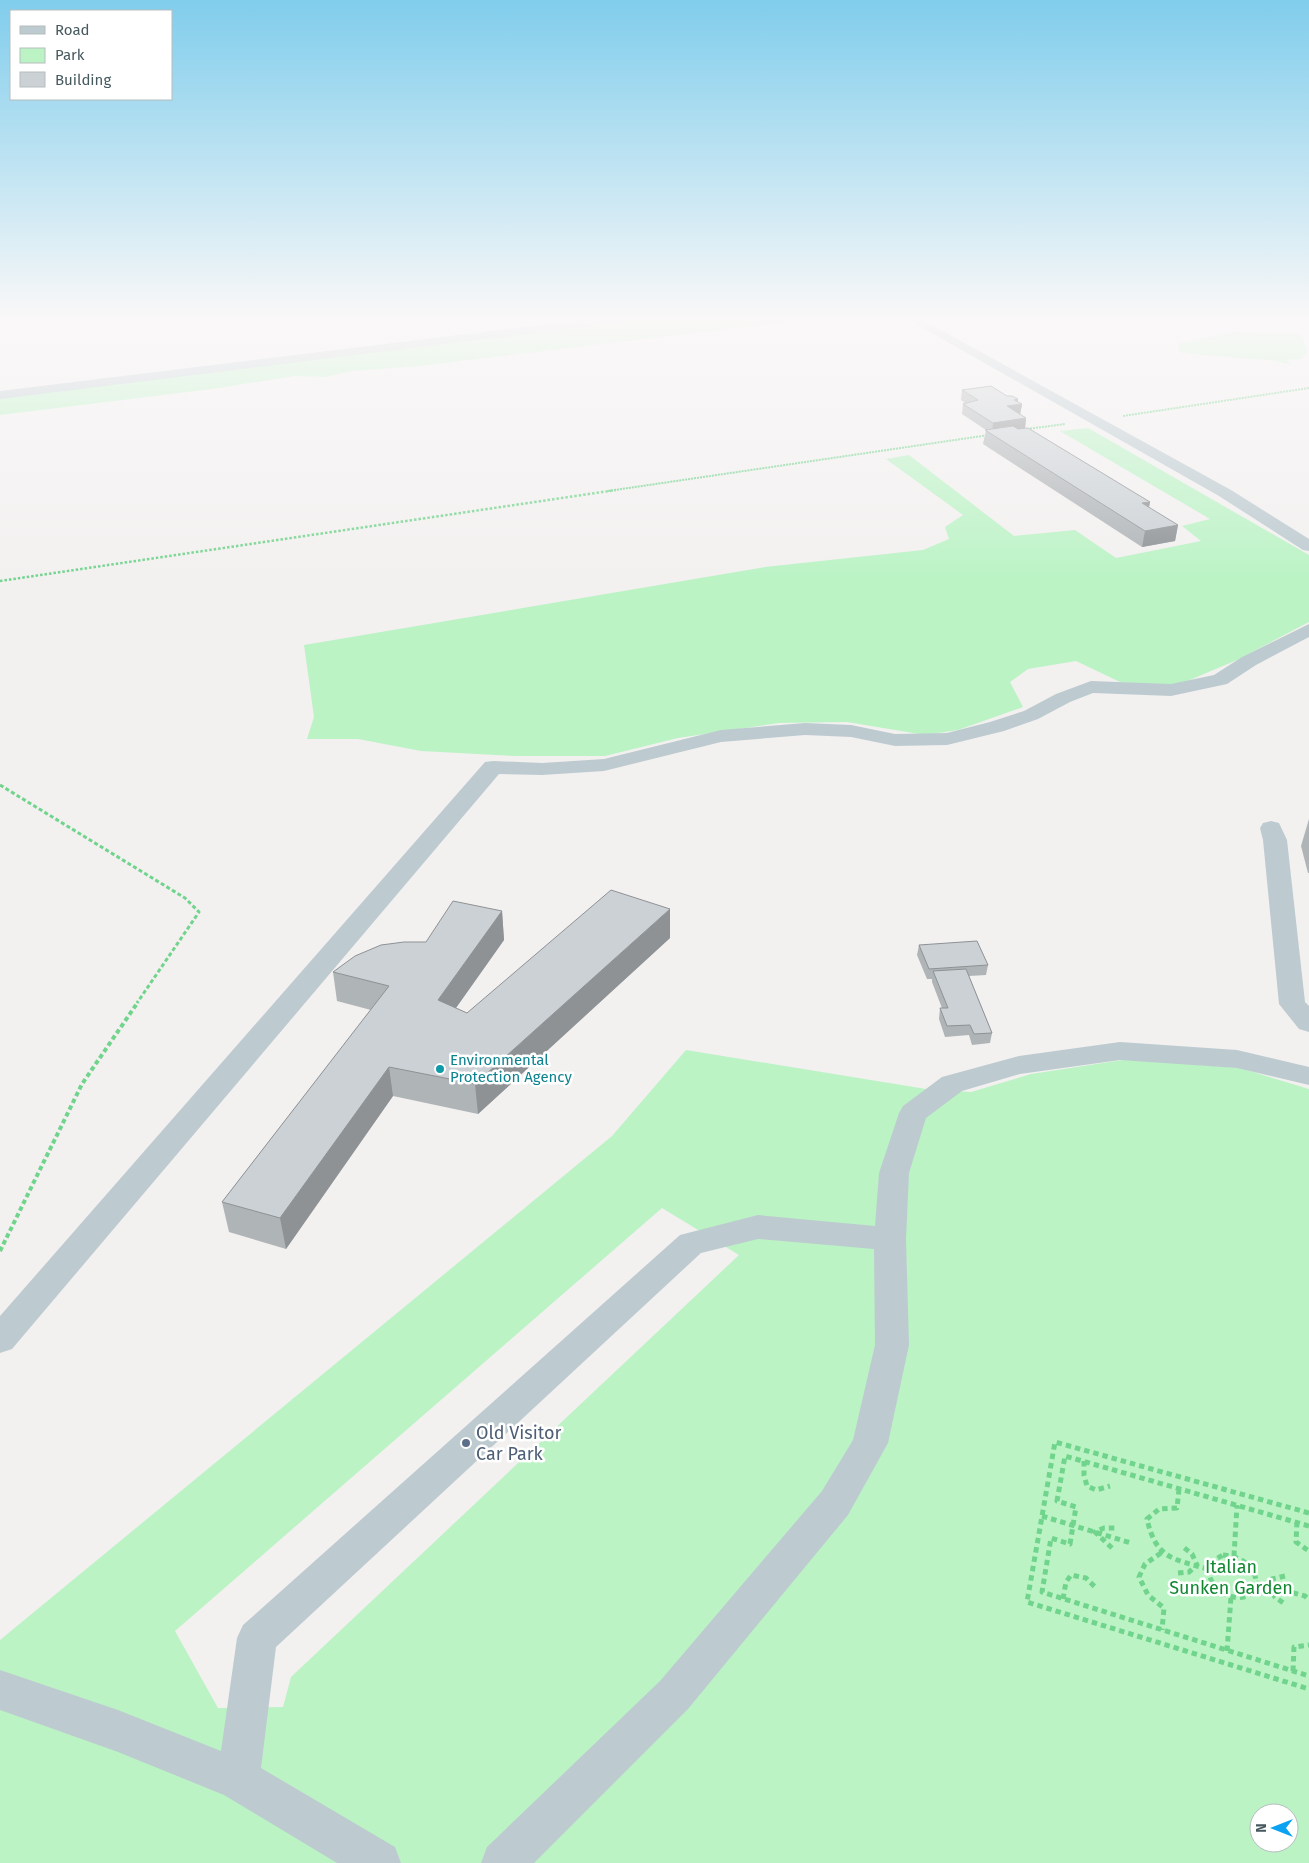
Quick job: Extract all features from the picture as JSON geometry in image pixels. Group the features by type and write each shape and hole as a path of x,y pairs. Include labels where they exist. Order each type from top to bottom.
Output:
{"street":[{"path":"1071,406 1225,493 1309,546"},
{"path":"0,1339 493,767 542,770 604,765 721,736 805,730 851,731 895,740 947,739 997,727 1031,715 1062,698 1091,687 1171,690 1220,680 1249,661 1309,630"},
{"path":"1271,828 1275,840 1292,1004 1309,1023"},
{"path":"503,1863 674,1695 835,1503 870,1443 892,1345 890,1239 894,1173 913,1113 952,1084 1019,1065 1120,1051 1237,1059 1309,1076"},
{"path":"238,1779 257,1638 691,1243 758,1227 890,1239"},
{"path":"0,1690 118,1732 238,1779 379,1863"}],"path":[{"path":"1020,430 1190,406"},
{"path":"0,581 991,434"},
{"path":"0,786 185,898 199,912 82,1084 0,1251"},
{"path":"1309,1513 1055,1442 1027,1602 1309,1689"},
{"path":"1309,1526 1065,1456 1057,1501 1076,1507 1070,1544 1050,1538 1042,1592 1309,1676"},
{"path":"1084,1461 1082,1476 1085,1484 1091,1489 1100,1491 1110,1486"},
{"path":"1180,1489 1177,1508 1160,1509 1147,1519 1149,1534 1161,1553 1208,1569"},
{"path":"1234,1556 1237,1505"},
{"path":"1042,1516 1132,1543"},
{"path":"1296,1522 1296,1542 1309,1551"},
{"path":"1095,1532 1104,1528 1115,1528"},
{"path":"1095,1532 1112,1548"},
{"path":"1178,1573 1186,1574 1193,1571 1197,1565 1190,1550 1182,1546"},
{"path":"1161,1553 1145,1564 1139,1577 1148,1595 1164,1608 1162,1630"},
{"path":"1223,1555 1234,1556 1244,1561 1252,1569 1256,1587 1250,1594 1242,1598 1231,1596 1220,1591 1213,1583 1208,1569 1214,1558 1223,1555"},
{"path":"1063,1599 1066,1582 1071,1575 1079,1574 1088,1578 1097,1589"},
{"path":"1285,1576 1277,1576 1271,1580 1269,1586 1271,1594 1277,1601 1286,1605"},
{"path":"1256,1583 1308,1597"},
{"path":"1227,1651 1231,1596"},
{"path":"1293,1672 1294,1647 1309,1645"}],"green space":[{"path":"0,406 74,406 0,415"},
{"path":"1088,428 1309,555 1309,622 1237,660 1185,682 1167,687 1120,682 1076,661 1028,669 1010,682 1023,707 958,730 925,735 847,722 779,723 678,738 605,756 514,756 421,751 358,739 307,739 314,717 304,645 765,567 923,550 949,539 945,527 963,515 886,459 909,455 1014,536 1075,530 1116,558 1201,541 1182,526 1210,519 1060,431"},
{"name":"Italian Sunken Garden","path":"686,1050 926,1089 971,1092 1031,1074 1129,1059 1240,1068 1309,1089 1309,1863 0,1863 0,1640 612,1136","holes":["662,1208 739,1255 291,1677 283,1707 218,1708 175,1631"]}],"building":[{"path":"966,406 1007,406 1026,418 993,423"},
{"path":"1013,426 1018,429 1028,428 1150,502 1142,503 1178,525 1145,531 985,430"},
{"path":"611,890 670,909 475,1084 389,1067 280,1218 222,1202 389,986 333,972 355,956 381,945 426,942 453,901 502,911 438,1000 467,1013"},
{"path":"977,941 988,965 929,969 919,945"},
{"path":"966,969 992,1033 974,1034 970,1025 947,1026 940,1008 948,1008 933,971"}],"place":[{"name":"Environmental Protection Agency","path":"440,1069"},
{"name":"Old Visitor Car Park","path":"466,1443"}]}
